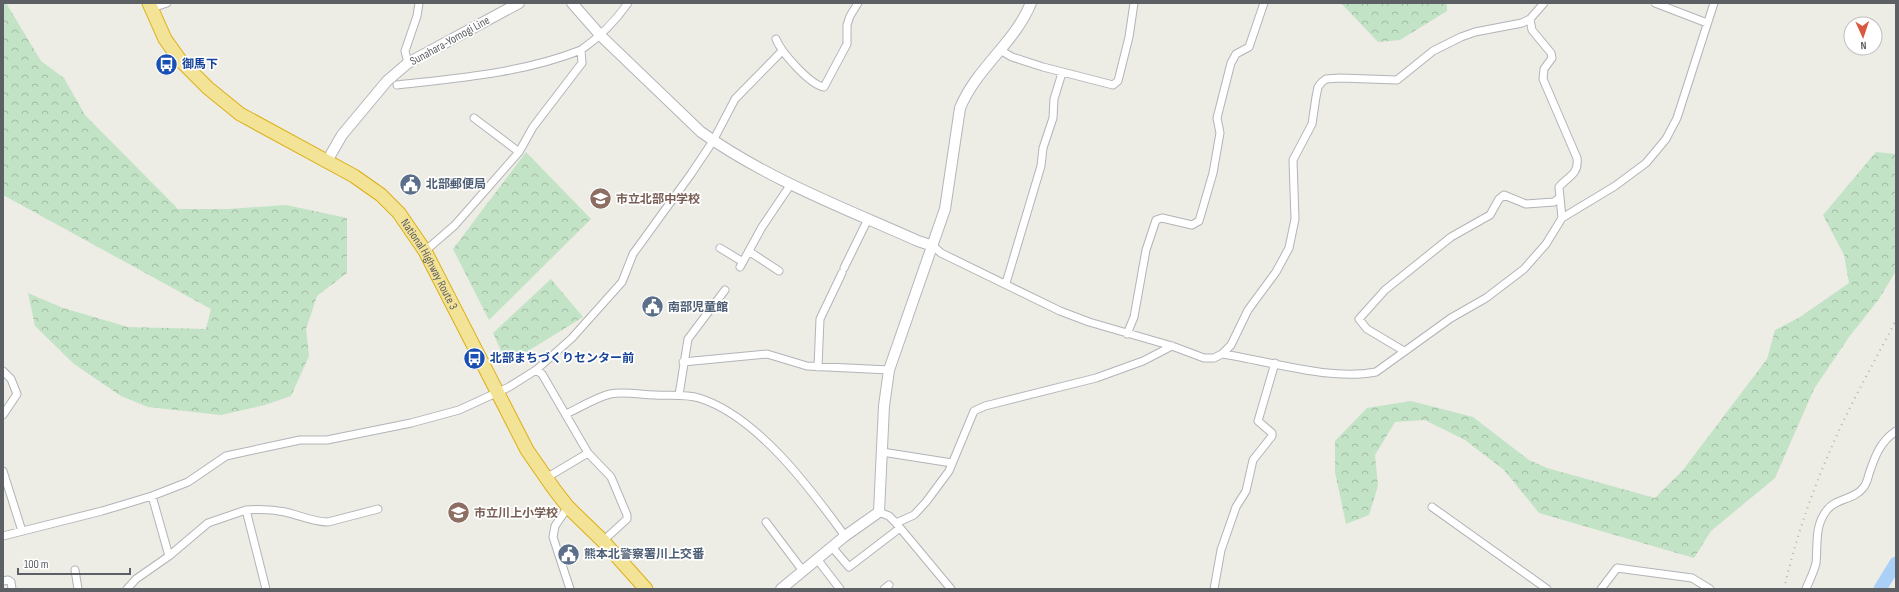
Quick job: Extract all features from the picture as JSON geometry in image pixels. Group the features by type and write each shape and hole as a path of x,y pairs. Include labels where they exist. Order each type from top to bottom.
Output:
{"highway":[{"name":"National Highway Route 3","path":"150,6 165,39 180,60 208,88 240,114 327,161 381,195 399,213 425,251 527,450 568,507 603,541 646,589"}],"street":[{"path":"150,6 167,3"},
{"path":"408,63 405,51 417,16 419,3"},
{"name":"Sunahara-Yomogi Line","path":"327,161 342,135 387,81 408,63 519,3"},
{"path":"572,3 601,36 696,128 713,141 748,163 790,184 868,219 933,246 941,253 1006,283 1060,311 1127,334 1172,346 1204,358 1214,358 1222,354 1231,345 1248,310 1276,272 1289,248 1295,219 1293,160 1310,129 1318,87 1322,82 1332,78 1397,80 1433,52 1461,37 1474,32 1522,23 1530,19 1544,3"},
{"path":"397,85 488,74 559,59 581,50 601,36 617,19 628,3"},
{"path":"776,39 782,51 810,79 819,86 824,87 847,44 847,25 850,16 858,3"},
{"path":"879,512 884,406 889,370 933,246 944,209 960,108 966,93 975,79 1017,31 1031,3"},
{"path":"1000,50 1012,57 1062,73 1108,85 1116,83 1129,37 1134,3"},
{"path":"1127,334 1134,317 1146,250 1156,220 1162,218 1192,225 1199,221 1213,173 1220,133 1217,118 1231,63 1236,54 1249,47 1264,3"},
{"path":"1655,3 1707,23"},
{"path":"1222,354 1336,375 1376,372 1451,318 1486,298 1524,269 1546,244 1562,218 1646,163 1666,139 1677,118 1714,3"},
{"path":"1530,19 1532,30 1551,53 1552,58 1544,69 1543,79 1577,158 1578,166 1575,172 1558,187 1562,218"},
{"path":"425,251 455,225 519,152 533,127 582,63 581,50"},
{"path":"3,536 102,511 152,496 188,482 226,456 300,440 327,440 411,423 459,410 498,393 536,370 572,338 622,282 633,254 713,141 735,99 782,51"},
{"path":"1006,283 1041,166 1043,148 1053,118 1054,99 1062,73"},
{"path":"474,118 519,152"},
{"path":"720,248 742,264 750,252 762,227 790,184"},
{"path":"1404,351 1367,329 1359,319 1385,290 1450,237 1490,215 1499,199 1504,195 1526,204 1554,202 1559,198"},
{"path":"818,367 820,319 868,219"},
{"path":"750,252 779,271"},
{"path":"678,395 688,339 725,290"},
{"path":"832,547 849,567 898,526 914,515 949,470 974,411 985,406 1096,378 1143,361 1172,346"},
{"path":"683,362 766,354 807,366 889,370"},
{"path":"1214,589 1221,550 1236,506 1246,491 1253,460 1272,436 1272,433 1258,421 1275,363"},
{"path":"536,370 542,374 588,453 611,477 627,515 627,519 603,541"},
{"path":"3,371 11,379 17,394 3,415"},
{"path":"566,414 610,394 678,395 698,398 743,421 808,485 845,536"},
{"path":"1806,589 1816,563 1816,546 1821,520 1827,509 1863,488 1877,450 1890,435 1896,431"},
{"path":"882,452 952,463"},
{"path":"546,478 588,453"},
{"path":"3,471 22,531"},
{"path":"152,496 169,556"},
{"path":"568,507 555,526 553,537 556,549 563,563 570,589"},
{"path":"1432,507 1547,589"},
{"path":"127,589 142,574 169,556 208,522 246,510 263,509 285,512 320,522 328,522 378,509"},
{"path":"246,510 266,589"},
{"path":"781,589 845,536 879,512"},
{"path":"879,512 889,516 951,589"},
{"path":"766,522 803,571"},
{"path":"817,559 840,589"},
{"path":"1601,589 1617,568 1692,578 1710,589"},
{"path":"75,570 78,589"},
{"path":"3,581 8,580 11,582 12,589"}],"green space":[{"path":"3,3 6,3 41,61 64,78 85,115 178,209 228,209 286,205 347,218 347,273 317,296 306,329 309,356 291,396 265,405 221,415 148,407 121,396 74,364 35,326 28,293 63,308 128,327 206,329 211,309 3,195"},
{"path":"1341,3 1447,3 1447,11 1400,40 1378,42"},
{"path":"526,152 591,219 489,320 453,249"},
{"path":"1876,152 1896,154 1896,271 1879,299 1849,337 1814,389 1775,478 1711,531 1694,558 1539,513 1504,470 1465,440 1425,420 1395,422 1375,455 1378,486 1369,515 1346,524 1335,472 1335,441 1367,408 1411,401 1473,417 1529,460 1547,468 1655,498 1683,470 1767,359 1775,330 1800,317 1849,283 1844,255 1823,215"},
{"path":"551,279 583,317 507,364 493,333"}],"waterway":[{"path":"1880,589 1896,563"}],"railway":[{"path":"1784,589 1800,531 1828,455 1850,407 1896,320"}],"place":[{"name":"御馬下","path":"167,64"},
{"name":"北部郵便局","path":"410,184"},
{"name":"市立北部中学校","path":"600,199"},
{"name":"南部児童館","path":"652,307"},
{"name":"北部まちづくりセンター前","path":"475,358"},
{"name":"市立川上小学校","path":"459,513"},
{"name":"熊本北警察署川上交番","path":"569,554"}]}
